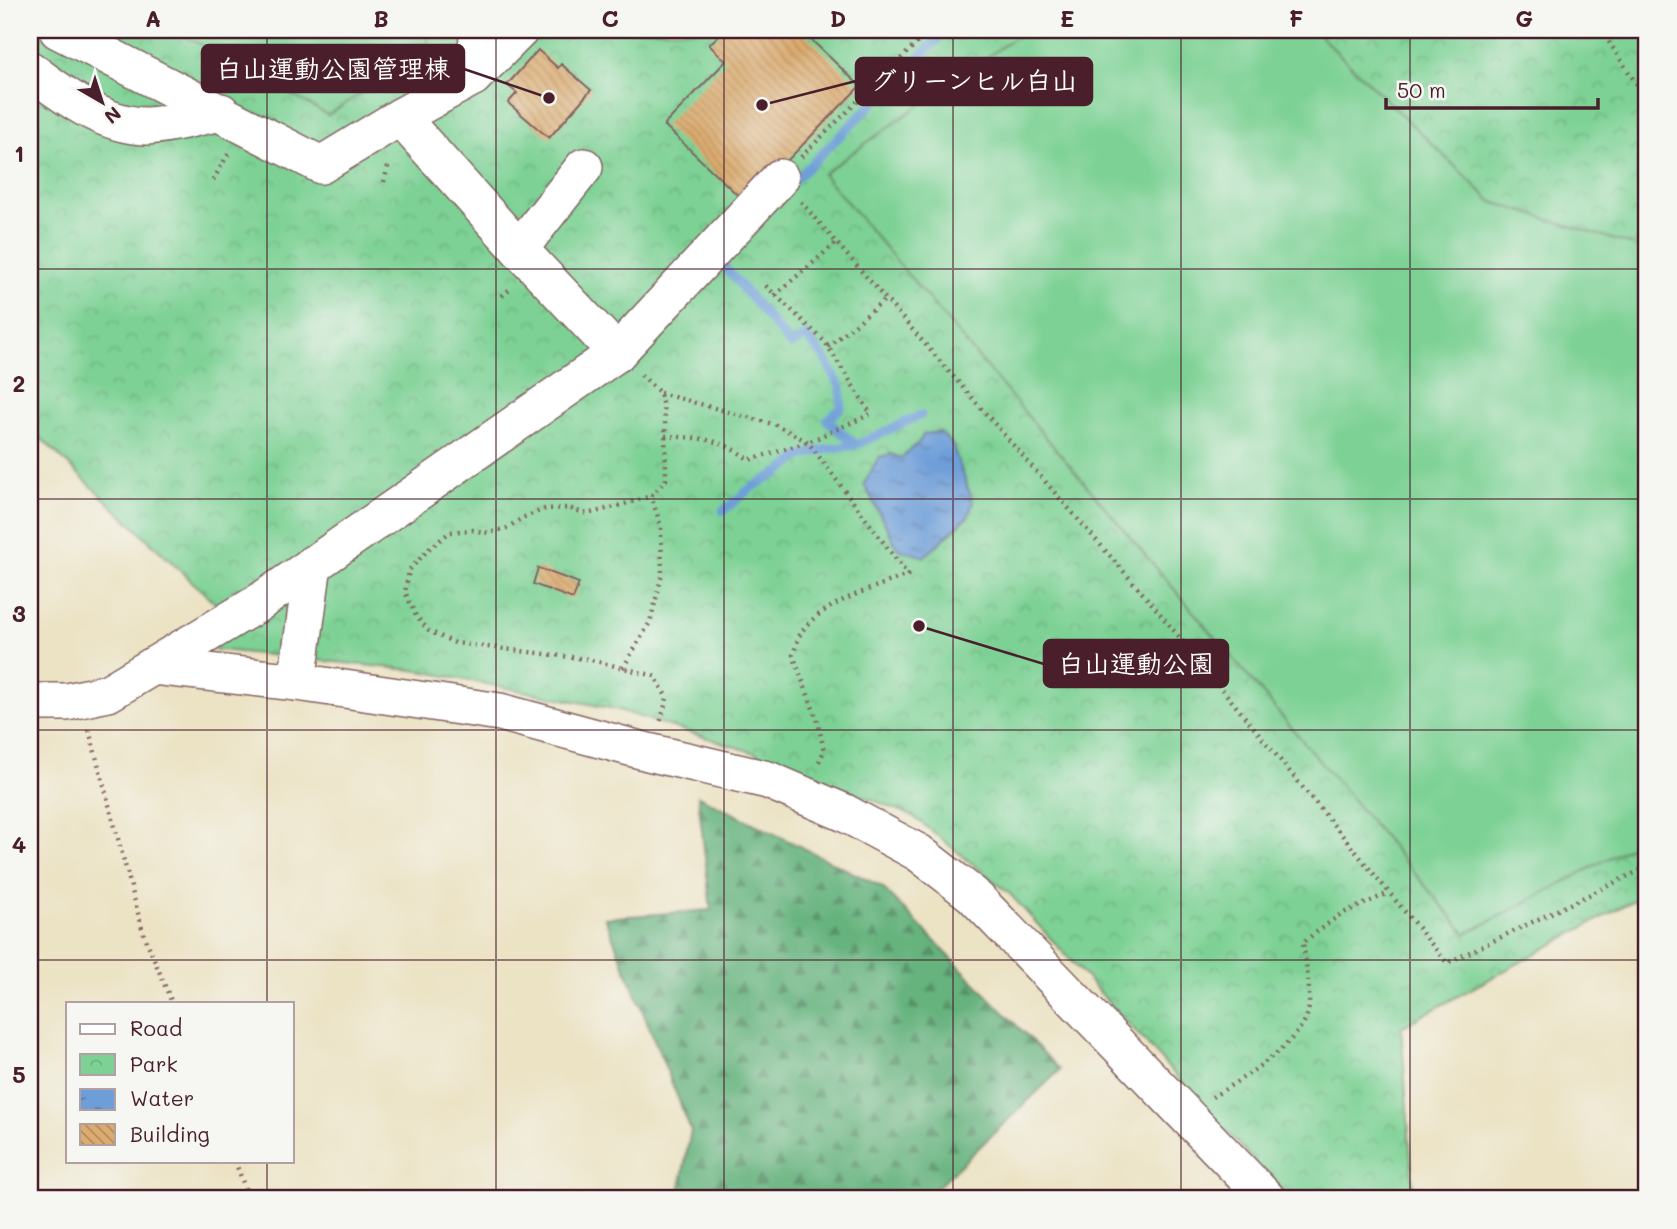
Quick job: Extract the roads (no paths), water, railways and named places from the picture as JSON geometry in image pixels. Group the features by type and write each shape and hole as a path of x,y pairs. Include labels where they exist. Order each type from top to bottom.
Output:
{"street":[{"path":"58,30 321,165 473,77 520,30"},
{"path":"473,77 479,30"},
{"path":"30,70 65,96 116,122 148,126 220,112"},
{"path":"400,117 617,353"},
{"path":"519,249 584,167"},
{"path":"30,702 67,702 107,694 257,604 617,353 780,178"},
{"path":"297,682 313,564"},
{"path":"153,666 297,682 500,712 648,752 768,780 845,813 919,853 973,895 1267,1199"}],"water":[{"path":"940,432 952,444 973,502 968,517 924,557 898,549 864,484 879,457 891,454 901,458 924,434"}],"waterway":[{"path":"791,184 947,30"},
{"path":"718,259 791,345 806,336 825,359 841,388 841,408 827,420 856,445"},
{"path":"723,511 751,488 801,456 856,445 921,415"}],"place":[{"name":"白山運動公園管理棟","path":"549,98"},
{"name":"グリーンヒル白山","path":"762,105"},
{"name":"白山運動公園","path":"919,626"}]}
